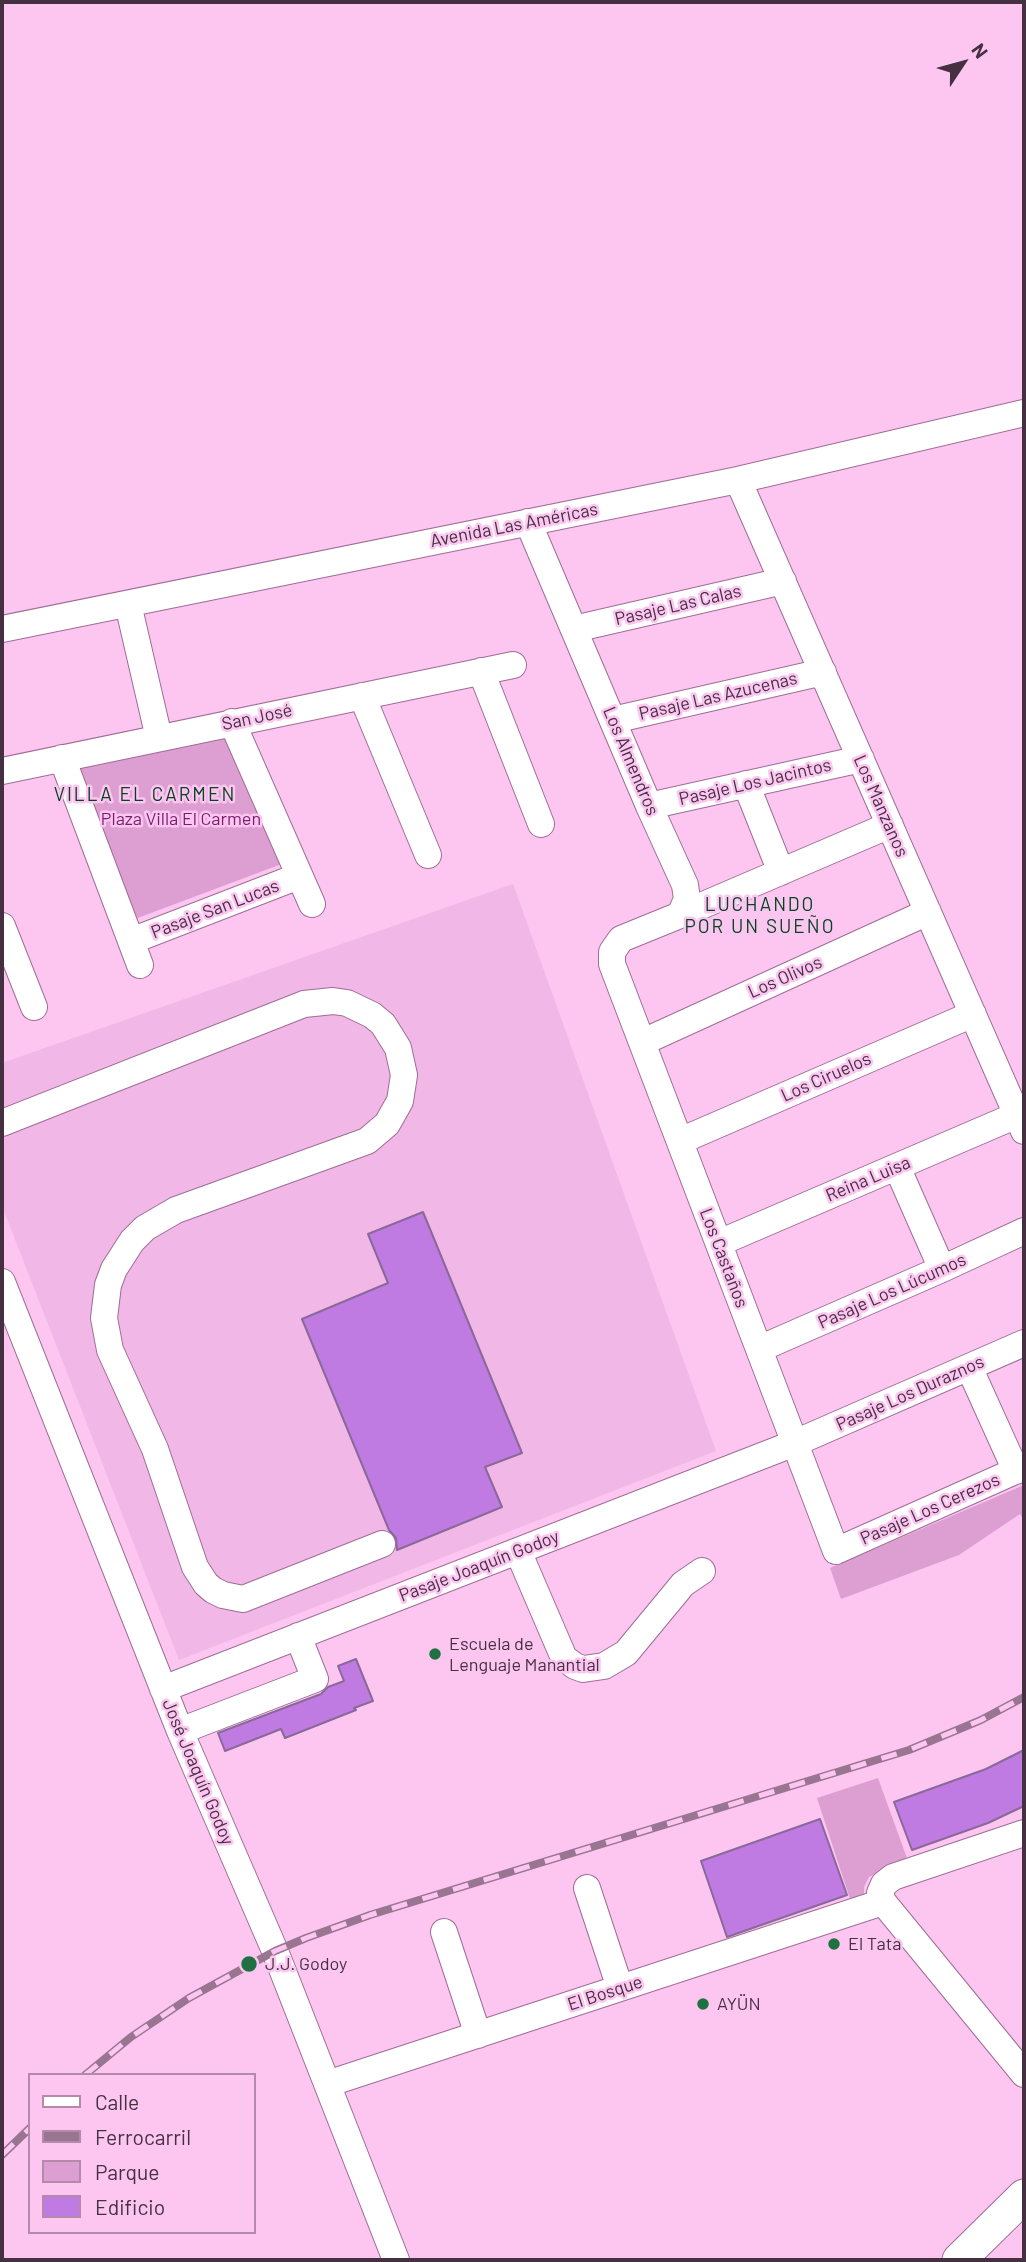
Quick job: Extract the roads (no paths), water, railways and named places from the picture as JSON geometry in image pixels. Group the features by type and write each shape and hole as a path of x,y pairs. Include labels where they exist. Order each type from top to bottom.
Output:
{"main road":[{"path":"959,2260 1024,2196"}],"street":[{"name":"Avenida Las Américas","path":"2,629 738,480 1024,413"},
{"name":"Los Manzanos","path":"738,480 1021,1123"},
{"name":"Los Almendros","path":"528,522 685,885 687,899 680,915"},
{"name":"Pasaje Las Calas","path":"574,629 783,581"},
{"path":"128,604 159,738"},
{"name":"San José","path":"2,771 513,665"},
{"path":"481,671 541,824"},
{"name":"Pasaje Las Azucenas","path":"613,720 823,672"},
{"path":"362,696 428,855"},
{"path":"232,722 312,904"},
{"name":"Pasaje San Lucas","path":"62,758 136,953 299,876"},
{"name":"Pasaje Los Jacintos","path":"649,806 860,758"},
{"path":"746,784 782,872"},
{"path":"680,915 890,825"},
{"name":"Los Olivos","path":"643,1042 928,912"},
{"name":"Los Castaños","path":"680,915 621,939 612,952 612,964 836,1551"},
{"path":"2,926 34,1007"},
{"path":"2,1123 304,1004 333,1001 347,1003 366,1011 383,1024 398,1048 404,1075 400,1101 387,1124 367,1141 176,1210 152,1223 132,1241 114,1269 108,1285 104,1318 110,1350 155,1449 195,1567 205,1584 223,1595 243,1599 382,1544"},
{"name":"Los Ciruelos","path":"680,1141 973,1014"},
{"name":"Reina Luisa","path":"719,1243 897,1167 1021,1123"},
{"path":"897,1167 942,1269"},
{"name":"Pasaje Los Lúcumos","path":"759,1349 1024,1231"},
{"name":"José Joaquín Godoy","path":"3,1288 180,1731 275,1951 396,2260"},
{"name":"Pasaje Los Duraznos","path":"795,1443 1024,1343"},
{"path":"969,1367 1020,1469"},
{"name":"Pasaje Joaquín Godoy","path":"163,1689 795,1443"},
{"name":"Pasaje Los Cerezos","path":"836,1551 1020,1469"},
{"path":"518,1551 564,1658 575,1667 583,1669 604,1666 626,1654 682,1584 702,1571"},
{"path":"180,1731 315,1679 298,1636"},
{"path":"1024,1833 888,1880 880,1893 883,1902 1024,2074"},
{"path":"587,1888 620,1989"},
{"name":"El Bosque","path":"327,2084 883,1902"},
{"path":"444,1932 478,2035"}],"railway":[{"path":"87,2073 131,2037 189,1998 275,1951 306,1938 370,1915 909,1750 981,1720 1024,1697"},
{"path":"2,2155 28,2130"}],"place":[{"name":"Escuela de Lenguaje Manantial","path":"435,1654"},
{"name":"El Tata","path":"834,1944"},
{"name":"J.J. Godoy","path":"249,1964"},
{"name":"AYÜN","path":"703,2004"}],"district":[{"name":"VILLA EL CARMEN","path":"145,795"},
{"name":"LUCHANDO POR UN SUEÑO","path":"760,916"}],"park label":[{"name":"Plaza Villa El Carmen","path":"181,819"}]}
